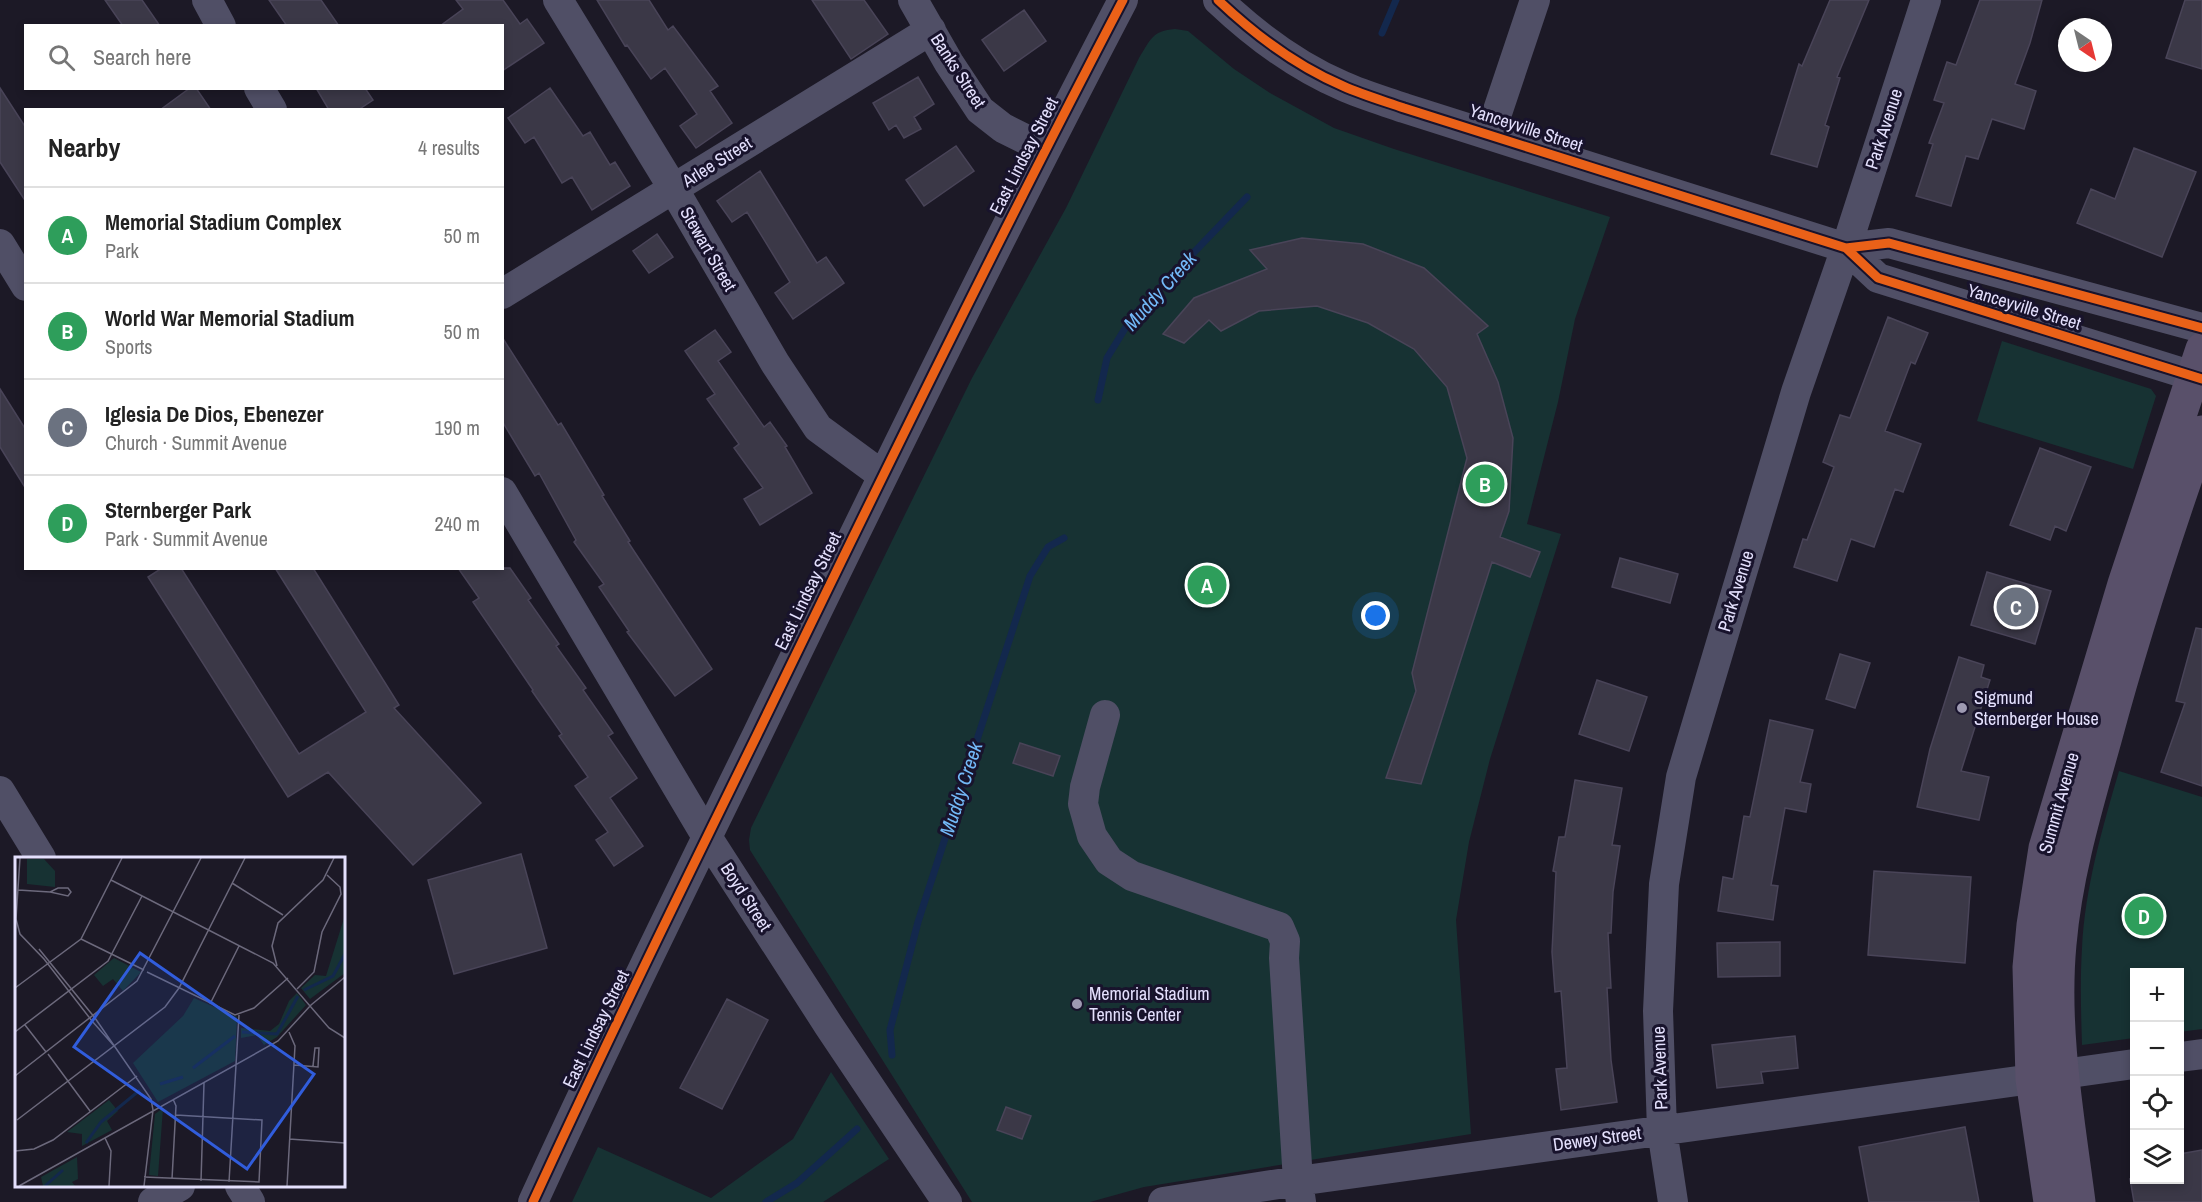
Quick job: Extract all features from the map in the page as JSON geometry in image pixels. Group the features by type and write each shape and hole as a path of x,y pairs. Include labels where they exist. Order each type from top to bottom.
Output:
{"main road":[{"name":"Summit Avenue","path":"2079,1202 2048,1076 2029,967 2045,848 2124,584 2199,368"},
{"name":"Summit Avenue","path":"2050,1202 2048,1076 2058,1035 2060,945 2067,881 2136,628 2202,432"}],"street":[{"path":"207,0 220,24"},
{"name":"Stewart Street","path":"558,0 673,188 775,363 818,428 882,476"},
{"name":"Banks Street","path":"913,0 949,63 981,110 1003,128 1045,149"},
{"name":"East Lindsay Street","path":"532,1202 606,1042 882,476 1045,149 1123,0"},
{"name":"Yanceyville Street","path":"1218,0 1271,46 1323,77 1404,108 1846,248 1889,243 2202,328"},
{"path":"1490,134 1535,0"},
{"name":"Park Avenue","path":"1673,1202 1662,1130 1658,1011 1664,884 1681,777 1796,392 1846,248 1926,0"},
{"name":"Arlee Street","path":"504,293 931,30"},
{"path":"260,90 271,108"},
{"path":"0,244 24,282"},
{"name":"Yanceyville Street","path":"1846,248 1878,278 2199,368"},
{"name":"Boyd Street","path":"504,495 707,837 829,1026 947,1202"},
{"path":"1105,715 1085,787 1083,804 1092,836 1109,861 1132,876 1279,927 1285,941 1299,1191"},
{"path":"0,791 40,857"},
{"path":"2184,1056 2202,1054"},
{"name":"Dewey Street","path":"1163,1202 1299,1191 1662,1130 2130,1065"},
{"path":"153,1202 177,1187"},
{"path":"241,1187 250,1202"}],"green space":[{"path":"1175,29 1188,31 1234,69 1270,93 1334,128 1610,217 1575,319 1558,402 1527,524 1561,534 1490,759 1469,842 1456,920 1471,1134 1144,1187 1090,1202 972,1202 750,850 751,828 972,378 1066,208 1139,58 1153,37 1161,32"},
{"path":"2002,341 2151,389 2156,396 2133,469 1977,421"},
{"path":"2119,771 2202,797 2202,1029 2184,1031 2184,968 2130,968 2130,1039 2082,1045 2081,960 2084,926 2101,837"},
{"path":"831,1072 889,1159 823,1202 572,1202 598,1147 711,1198 793,1139"}],"building":[{"path":"105,0 142,0 159,24 122,24"},
{"path":"269,0 321,0 338,24 286,24"},
{"path":"456,0 503,0 520,24 527,19 544,43 504,70 504,24 443,24 463,9"},
{"path":"597,0 649,0 668,30 673,26 718,86 710,91 732,123 696,148 680,126 697,114 665,68 651,79 627,45 625,46"},
{"path":"812,0 864,0 888,34 851,59"},
{"path":"1830,0 1869,0 1837,77 1840,78 1825,125 1829,127 1817,167 1771,154 1799,64 1802,66"},
{"path":"1980,0 2042,0 2015,84 2036,91 2024,129 1992,119 1978,159 1966,156 1951,206 1916,196 1933,144 1929,143 1944,103 1934,100 1947,62 1956,65"},
{"path":"2185,0 2202,0 2202,69 2166,58"},
{"path":"1024,10 1046,41 1004,71 982,40"},
{"path":"918,77 934,104 914,117 921,129 904,138 896,125 889,130 873,103"},
{"path":"0,88 24,125 24,199 0,162"},
{"path":"550,88 583,136 590,132 610,165 615,162 630,186 592,210 572,177 562,183 534,137 525,143 508,118"},
{"path":"187,90 197,90 210,108 163,108"},
{"path":"317,90 366,90 373,100 361,108 328,108"},
{"path":"956,146 974,171 924,206 906,180"},
{"path":"2134,148 2196,172 2162,257 2077,223 2091,189 2115,199"},
{"path":"760,171 817,263 826,257 844,283 793,319 775,293 790,282 747,212 732,222 717,201"},
{"path":"657,234 673,257 649,273 633,251"},
{"path":"1302,238 1363,244 1424,268 1488,326 1477,334 1498,382 1513,438 1509,511 1500,537 1540,552 1530,577 1492,562 1421,784 1386,778 1416,691 1412,673 1467,458 1447,387 1414,349 1368,323 1317,306 1259,311 1221,331 1209,320 1184,343 1163,334 1194,298 1267,269 1250,250"},
{"path":"1888,317 1928,333 1915,364 1911,362 1885,431 1921,444 1903,492 1895,489 1874,547 1851,539 1837,581 1794,567 1803,539 1807,540 1834,467 1823,462 1840,415 1850,418"},
{"path":"715,330 731,352 718,361 764,427 770,422 787,446 785,447 812,493 760,525 744,499 763,488 734,448 739,444 707,399 715,394 685,351"},
{"path":"504,340 558,425 561,423 630,541 628,542 712,669 675,696 627,632 629,631 599,587 604,584 574,542 576,540 539,473 535,476 504,424"},
{"path":"0,389 24,427 24,486 0,447"},
{"path":"2040,448 2091,467 2066,531 2055,526 2050,540 2010,525"},
{"path":"1620,558 1678,574 1670,603 1612,587"},
{"path":"510,568 531,598 528,600 559,644 556,646 586,688 583,690 613,733 608,736 637,778 610,798 643,846 614,866 596,840 608,832 575,786 588,777 559,736 562,734 473,602 479,598 459,570"},
{"path":"159,570 182,570 299,754 366,712 276,570 314,570 399,705 394,708 481,803 413,865 328,772 288,797 148,577"},
{"path":"1987,572 2051,591 2035,644 1971,625"},
{"path":"2196,628 2202,629 2202,786 2161,772 2185,703 2176,701"},
{"path":"1840,654 1870,663 1855,708 1826,699"},
{"path":"1959,657 1984,665 1981,677 1990,680 1961,771 1989,777 1979,820 1917,807 1930,749"},
{"path":"1597,680 1647,697 1629,751 1579,734"},
{"path":"1770,720 1813,730 1800,782 1811,784 1806,812 1785,808 1771,885 1778,886 1773,920 1718,911 1723,877 1733,879 1744,816 1750,817"},
{"path":"1020,743 1060,756 1053,776 1013,763"},
{"path":"1575,780 1622,788 1612,845 1620,846 1613,892 1611,933 1608,933 1611,988 1607,988 1611,1060 1617,1102 1561,1110 1556,1069 1567,1068 1561,991 1555,992 1552,952 1556,872 1553,871 1559,837 1565,837"},
{"path":"521,854 547,948 454,974 428,880"},
{"path":"1874,871 1971,877 1965,963 1868,955"},
{"path":"1780,942 1780,976 1718,977 1717,943"},
{"path":"727,999 768,1020 722,1109 680,1088"},
{"path":"1795,1036 1798,1068 1761,1072 1763,1083 1717,1088 1712,1045"},
{"path":"1006,1107 1031,1116 1022,1139 997,1130"},
{"path":"1965,1127 1979,1202 1869,1202 1859,1147"},
{"path":"2202,1150 2202,1202 2134,1202 2131,1184 2184,1184 2184,1153"}],"waterway":[{"name":"Muddy Creek","path":"1382,33 1396,0"},
{"name":"Muddy Creek","path":"1098,400 1107,358 1132,317 1247,197"},
{"name":"Muddy Creek","path":"892,1055 890,1030 918,922 1030,576 1048,547 1064,538"},
{"name":"Muddy Creek","path":"766,1202 797,1183 857,1129"}],"cycle path":[{"path":"533,1202 643,968 892,458 1123,0"},
{"path":"1218,0 1261,37 1309,69 1351,89 1404,108 1846,248 1889,243 2202,328"},
{"path":"1846,248 1878,278 2202,379"}],"place":[{"name":"World War Memorial Stadium","path":"1485,484"},
{"name":"Memorial Stadium Complex","path":"1207,585"},
{"name":"Iglesia De Dios, Ebenezer","path":"2016,607"},
{"name":"Sigmund Sternberger House","path":"1962,708"},
{"name":"Sternberger Park","path":"2144,916"},
{"name":"Memorial Stadium Tennis Center","path":"1077,1004"}]}
